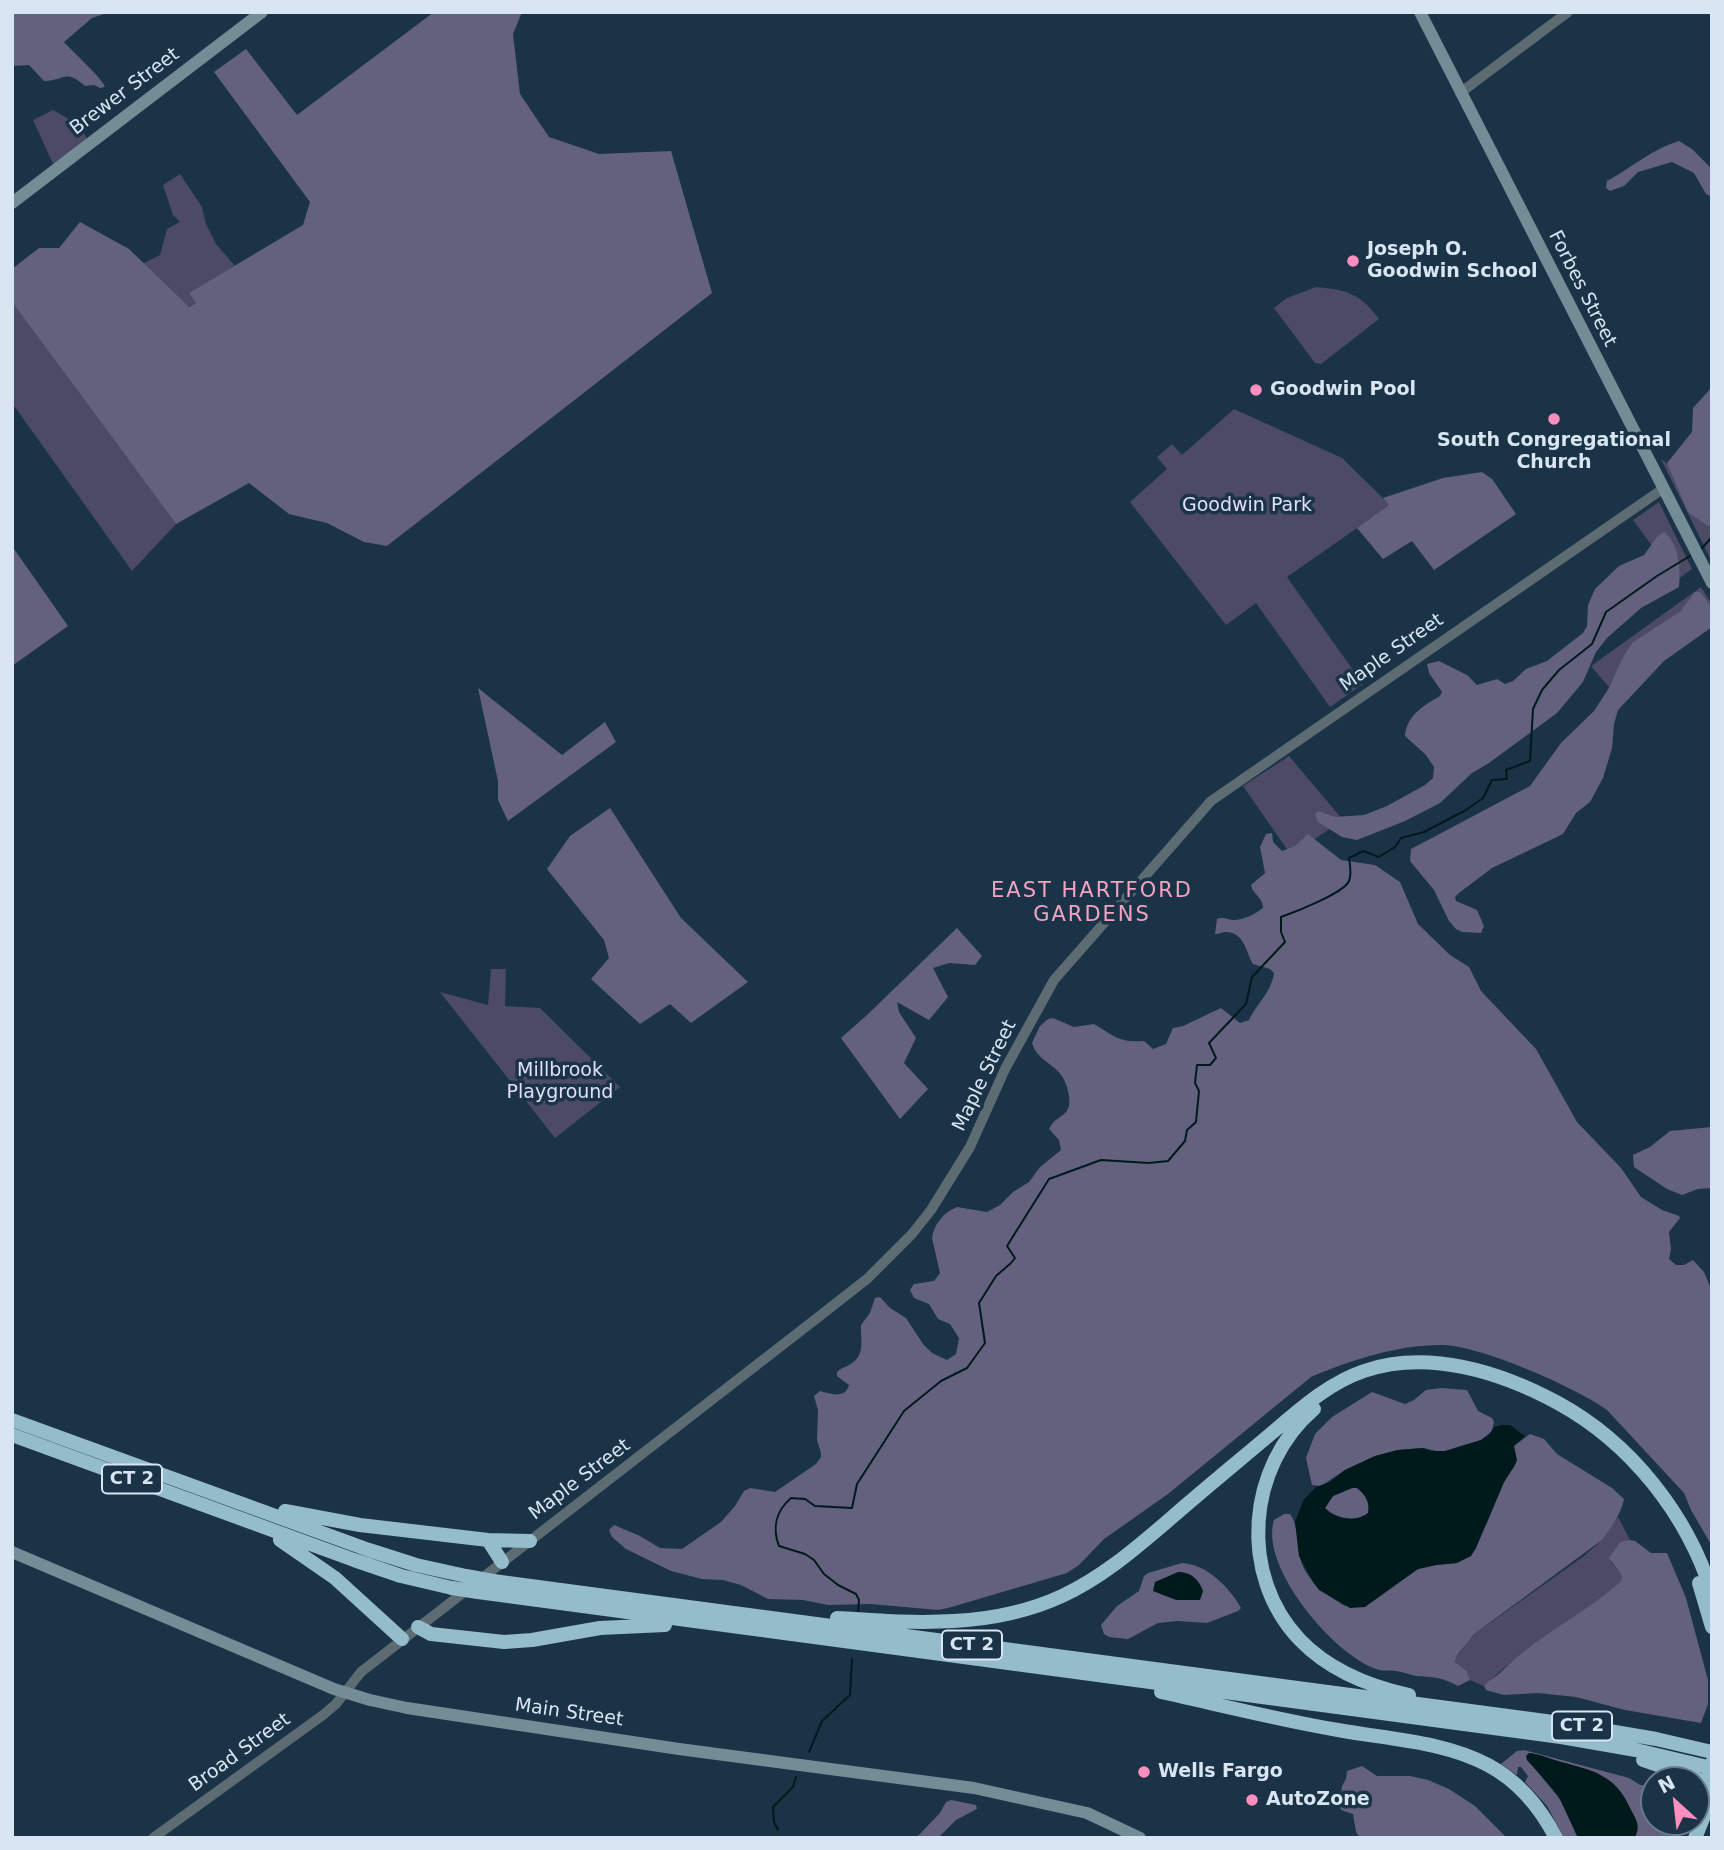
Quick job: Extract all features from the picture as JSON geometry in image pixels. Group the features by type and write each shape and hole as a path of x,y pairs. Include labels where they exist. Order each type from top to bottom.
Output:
{"highway":[{"path":"774,1618 799,1615 956,1622 1009,1614 1050,1601 1086,1583 1122,1558 1323,1392 1364,1371 1414,1363 1454,1366 1502,1378 1556,1403 1592,1426 1633,1462 1671,1508 1698,1556 1712,1593"},
{"path":"1450,1708 1360,1680 1323,1659 1299,1638 1282,1615 1272,1597 1263,1569 1258,1536 1259,1513 1268,1476 1279,1450 1313,1409 1340,1391 1369,1378 1417,1371 1449,1374 1479,1381 1536,1402 1588,1433 1639,1480 1669,1520 1696,1575 1712,1627"},
{"name":"CT 2","path":"12,1420 380,1554 466,1576 1608,1730 1712,1752"},
{"name":"CT 2","path":"12,1435 397,1574 452,1588 1561,1737 1712,1766"},
{"path":"226,1498 336,1522 488,1540 530,1541"},
{"path":"252,1523 327,1572 402,1639"},
{"path":"488,1540 502,1562"},
{"path":"418,1627 431,1633 504,1642 620,1626 666,1625 709,1629 731,1626"},
{"path":"1106,1676 1128,1685 1297,1722 1460,1753 1487,1765 1515,1784 1536,1806 1556,1838"},
{"path":"1561,1737 1661,1765 1712,1784"}],"main road":[{"name":"Brewer Street","path":"12,203 262,12"},
{"name":"Forbes Street","path":"1420,12 1712,583"},
{"name":"Main Street","path":"12,1552 344,1693 407,1708 564,1732 974,1788 1087,1813 1140,1838"}],"street":[{"path":"1460,93 1568,12"},
{"name":"Maple Street","path":"344,1693 357,1676 402,1639 856,1288 912,1234 931,1210 970,1147 1005,1069 1056,978 1209,803 1664,488"},
{"name":"Broad Street","path":"153,1838 319,1718 344,1693"}],"green space":[{"path":"53,110 79,125 88,140 54,166 33,120"},
{"path":"180,174 202,207 206,224 216,244 235,266 189,293 196,303 188,307 142,264 160,255 167,229 180,222 173,215 163,185"},
{"path":"1316,287 1352,294 1366,303 1379,319 1321,364 1315,363 1274,308 1287,298"},
{"path":"12,302 176,524 132,571 12,403"},
{"name":"Goodwin Park","path":"1234,409 1342,458 1390,505 1287,577 1363,684 1330,707 1256,603 1226,625 1130,502 1167,469 1157,457 1172,444 1182,455"},
{"path":"1661,459 1673,468 1712,515 1712,562"},
{"path":"1659,502 1692,569 1677,580 1633,520"},
{"path":"1701,587 1712,604 1712,625 1614,693 1591,666"},
{"path":"1289,756 1343,820 1291,855 1243,786"},
{"name":"Millbrook Playground","path":"491,969 506,969 505,1006 540,1008 620,1087 555,1138 440,992 488,1005"},
{"path":"1618,1517 1630,1540 1616,1547 1611,1557 1611,1562 1622,1576 1621,1581 1606,1595 1506,1666 1484,1686 1470,1680 1467,1671 1455,1662 1473,1635 1584,1556 1602,1540 1608,1527"}],"shaded area":[{"path":"12,12 110,12 92,18 64,42 105,87 85,86 69,77 44,81 29,65 12,66"},
{"path":"434,12 522,12 513,34 520,94 549,137 599,154 671,151 712,293 387,546 364,542 327,523 289,514 249,483 176,524 12,302 12,269 39,248 59,248 80,222 129,249 189,307 196,303 189,293 303,225 310,202 214,72 246,49 297,115"},
{"path":"1679,141 1692,149 1712,169 1712,197 1706,194 1694,173 1672,162 1638,172 1624,186 1610,191 1606,188 1607,181 1669,144"},
{"path":"1712,387 1712,524 1708,526 1688,512 1667,463 1692,432 1693,408"},
{"path":"1482,472 1492,479 1516,514 1434,570 1412,541 1383,559 1357,528 1389,505 1383,498 1443,478"},
{"path":"1664,532 1676,550 1680,573 1679,587 1641,608 1607,638 1596,652 1583,682 1557,713 1472,773 1440,803 1405,821 1357,840 1342,837 1318,822 1315,815 1318,811 1335,817 1364,815 1387,806 1433,778 1434,767 1426,755 1405,736 1412,717 1442,692 1429,673 1427,664 1439,661 1467,675 1477,685 1497,679 1505,684 1513,681 1526,669 1547,661 1583,633 1587,626 1588,605 1595,589 1619,566 1644,555"},
{"path":"12,546 68,626 12,666"},
{"path":"1695,592 1700,592 1712,607 1712,627 1664,661 1618,710 1612,748 1603,778 1590,802 1576,813 1563,834 1492,868 1459,893 1455,897 1456,901 1477,910 1484,926 1481,933 1456,929 1449,921 1434,890 1410,861 1411,849 1530,786 1561,743 1594,711 1632,643 1681,611"},
{"path":"478,688 562,755 605,722 616,742 508,821 498,800 498,781"},
{"path":"610,808 681,918 748,982 691,1023 670,1004 640,1024 591,979 609,958 604,940 547,869 570,836"},
{"path":"1272,833 1273,842 1282,851 1295,846 1308,834 1341,860 1375,865 1400,882 1418,924 1450,955 1469,967 1481,991 1536,1049 1577,1122 1621,1168 1641,1197 1662,1210 1679,1216 1669,1232 1669,1259 1676,1265 1684,1265 1693,1260 1704,1272 1712,1291 1712,1546 1684,1493 1607,1410 1573,1390 1527,1369 1479,1352 1441,1345 1374,1355 1311,1377 1168,1494 1104,1539 1079,1565 1067,1573 948,1608 938,1610 871,1604 828,1605 803,1600 768,1599 741,1585 671,1571 626,1549 612,1537 609,1530 614,1525 660,1548 682,1549 721,1522 744,1491 750,1488 775,1492 816,1464 821,1453 817,1440 818,1410 814,1396 820,1391 841,1394 847,1389 849,1385 837,1376 837,1372 859,1355 861,1325 870,1313 875,1298 880,1297 890,1308 906,1318 932,1353 947,1360 956,1354 959,1338 950,1324 938,1319 929,1304 914,1298 910,1290 914,1284 934,1281 940,1273 932,1238 937,1223 944,1215 957,1207 987,1212 1000,1205 1013,1192 1029,1182 1040,1167 1061,1150 1059,1140 1049,1129 1068,1109 1069,1097 1062,1076 1034,1049 1032,1043 1040,1026 1053,1018 1074,1027 1094,1024 1122,1039 1144,1041 1153,1049 1166,1044 1173,1028 1221,1008 1240,1023 1249,1020 1267,992 1274,973 1270,969 1253,964 1238,936 1227,932 1215,934 1217,919 1243,919 1263,908 1251,885 1265,873 1260,847 1266,834"},
{"path":"957,928 982,956 975,965 949,963 933,968 948,997 929,1020 897,1002 899,1012 916,1038 904,1063 928,1089 900,1119 841,1038"},
{"path":"1712,1127 1712,1188 1698,1189 1682,1195 1667,1189 1634,1167 1633,1155 1650,1147 1670,1131"},
{"path":"1426,1390 1467,1390 1478,1411 1492,1418 1492,1431 1481,1440 1441,1452 1423,1448 1398,1450 1375,1456 1345,1470 1321,1486 1312,1485 1306,1458 1315,1434 1332,1417 1372,1392 1405,1404"},
{"path":"1510,1425 1525,1436 1514,1446 1517,1460 1504,1482 1471,1556 1457,1563 1418,1569 1365,1607 1350,1608 1319,1590 1299,1556 1295,1522 1304,1499 1316,1487 1375,1456 1398,1450 1423,1448 1446,1451 1481,1440 1489,1435 1494,1427","holes":["1357,1488 1368,1502 1368,1513 1351,1519 1334,1515 1325,1508 1333,1496"]},
{"path":"1530,1434 1544,1439 1557,1454 1612,1488 1624,1499 1623,1505 1602,1540 1473,1635 1455,1662 1467,1671 1470,1680 1458,1686 1438,1678 1379,1670 1361,1662 1342,1648 1304,1608 1278,1561 1272,1539 1274,1520 1284,1514 1290,1514 1296,1527 1299,1552 1305,1570 1322,1590 1345,1606 1389,1588 1418,1569 1457,1563 1486,1525 1504,1482 1515,1465 1514,1446"},
{"path":"1357,1488 1365,1496 1368,1513 1358,1518 1346,1518 1325,1508 1333,1496"},
{"path":"1630,1540 1651,1553 1667,1553 1686,1598 1708,1680 1708,1704 1701,1723 1625,1710 1576,1697 1538,1693 1504,1695 1486,1690 1484,1686 1515,1659 1621,1581 1622,1576 1609,1558 1620,1542"},
{"path":"1182,1563 1191,1564 1217,1578 1241,1608 1207,1623 1158,1623 1128,1639 1104,1634 1101,1625 1117,1606 1139,1591 1144,1576"},
{"path":"1178,1572 1187,1573 1197,1580 1203,1591 1200,1600 1176,1600 1153,1591 1155,1582"},
{"path":"1524,1750 1629,1778 1640,1785 1640,1836 1675,1836 1674,1838 1635,1838 1635,1819 1623,1795 1613,1785 1590,1771 1535,1754 1537,1771 1562,1802 1578,1838 1564,1838 1547,1806 1525,1782 1528,1776 1521,1767 1518,1767 1517,1775 1501,1764 1517,1751"},
{"path":"1529,1753 1583,1768 1610,1781 1618,1788 1636,1819 1638,1829 1635,1838 1578,1838 1558,1795 1527,1760"},
{"path":"1362,1766 1377,1776 1410,1776 1449,1789 1475,1806 1507,1838 1360,1838 1356,1832 1353,1814 1341,1810 1340,1807 1347,1771"},
{"path":"951,1800 976,1805 977,1809 956,1820 938,1838 916,1838 940,1813 946,1802"}],"waterway":[{"path":"1712,490 1712,499"},
{"path":"1701,549 1712,537"},
{"path":"858,1612 859,1600 856,1594 838,1585 805,1554 779,1546 777,1520 782,1508 791,1498 805,1499 815,1506 852,1508 857,1484 904,1411 941,1381 967,1368 985,1343 979,1303 996,1276 1015,1258 1007,1246 1049,1179 1101,1160 1149,1163 1168,1161 1185,1141 1187,1130 1196,1122 1199,1091 1195,1083 1197,1065 1210,1065 1216,1058 1209,1043 1246,1004 1252,977 1285,942 1281,932 1281,917 1318,902 1345,886 1350,875 1349,858 1363,851 1379,857 1395,847 1401,838 1424,832 1466,810 1483,798 1492,780 1507,779 1506,770 1530,761 1533,709 1542,690 1559,670 1592,644 1606,612 1690,556"},
{"path":"809,1752 822,1721 850,1695 852,1659"},
{"path":"778,1830 774,1822 773,1807 793,1787 796,1777"}],"place":[{"name":"Joseph O. Goodwin School","path":"1353,261"},
{"name":"Goodwin Pool","path":"1256,390"},
{"name":"South Congregational Church","path":"1554,419"},
{"name":"Wells Fargo","path":"1144,1772"},
{"name":"AutoZone","path":"1252,1800"}],"district":[{"name":"EAST HARTFORD GARDENS","path":"1092,904"}]}
